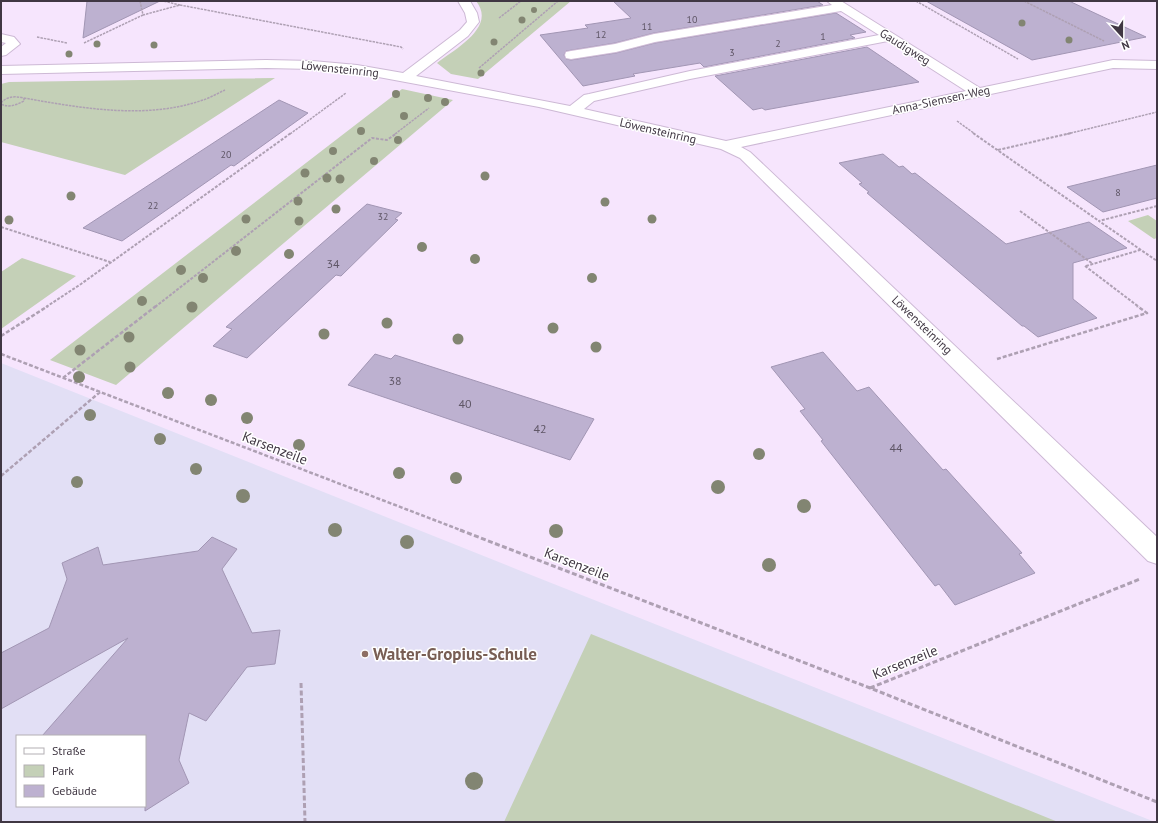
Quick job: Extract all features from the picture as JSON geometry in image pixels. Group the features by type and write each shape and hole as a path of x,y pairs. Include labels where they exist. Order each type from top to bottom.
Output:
{"street":[{"path":"405,78 464,33 470,26 472,22 471,12 464,1"},
{"path":"571,55 616,48 654,38 838,4"},
{"name":"Gaudigweg","path":"838,4 977,92"},
{"path":"573,111 589,98 690,75 890,37"},
{"path":"1,38 10,40 14,44 1,52"},
{"name":"Löwensteinring","path":"1,70 266,64 357,69 456,87 573,111 726,146 745,155 1157,552"},
{"name":"Anna-Siemsen-Weg","path":"726,146 746,140 1113,64 1157,65"}],"path":[{"path":"140,1 143,15"},
{"path":"163,1 401,47 405,52"},
{"path":"477,69 558,1"},
{"path":"916,1 1022,61"},
{"path":"1024,1 1110,44"},
{"path":"79,45 143,15 180,4"},
{"path":"24,98 24,101 19,104 4,106 1,104 3,100 18,96 85,107 157,109 176,107 205,99 223,91 228,86"},
{"path":"1,336 110,263 351,89"},
{"path":"63,378 372,138 387,140 434,104"},
{"path":"998,150 1157,112"},
{"path":"954,119 1157,261"},
{"path":"1099,221 1157,206"},
{"path":"1020,212 1093,264"},
{"path":"1,227 110,263"},
{"path":"992,360 1147,313 1085,266 1141,250"},
{"name":"Karsenzeile","path":"1,354 870,688 1144,577"},
{"path":"1,476 100,392"},
{"path":"301,683 305,822"},
{"path":"870,688 1157,802"}],"shaded area":[{"name":"Walter-Gropius-Schule","path":"1,363 521,571 1155,822 1,822"}],"green space":[{"path":"476,1 571,1 478,79 451,74 437,63 463,44 478,28 481,20 481,11"},
{"path":"275,78 125,175 1,142 1,84 9,82"},
{"path":"402,89 453,100 116,385 50,360"},
{"path":"1148,215 1157,221 1157,238 1154,239 1128,221"},
{"path":"22,258 76,276 1,329 1,272"},
{"path":"591,634 1058,822 504,822"}],"building":[{"path":"87,1 160,1 83,38"},
{"path":"613,1 817,1 823,5 654,33 615,43 566,51 564,55 566,59 571,60 616,53 655,43 836,13 866,32 850,35 855,38 704,67 700,63 633,74 635,76 583,86 540,35 588,28 585,25 631,18"},
{"path":"926,1 1069,1 1146,37 1032,60"},
{"path":"867,47 919,82 765,110 762,108 753,110 715,76"},
{"path":"279,100 308,113 234,166 231,165 122,241 83,228"},
{"path":"883,154 899,167 903,166 912,174 915,173 1006,244 1089,222 1127,248 1073,263 1073,299 1097,318 1038,337 1022,326 867,193 869,192 859,184 862,183 839,163"},
{"path":"1157,165 1157,198 1103,212 1067,187"},
{"path":"367,204 402,213 395,219 398,220 341,276 336,275 247,358 213,346 232,329 226,327"},
{"path":"823,352 857,391 869,387 943,470 946,469 1022,553 1019,554 1035,573 955,605 939,584 935,586 821,441 823,440 800,411 805,409 771,367"},
{"path":"375,354 391,359 395,355 594,419 570,460 348,385"},
{"path":"212,537 237,549 222,569 252,633 280,630 275,664 247,667 206,721 189,713 179,760 189,783 145,811 146,735 43,735 128,638 1,709 1,653 49,628 67,579 62,563 98,547 103,565 198,551"}],"place":[{"name":"Walter-Gropius-Schule","path":"365,654"}]}
